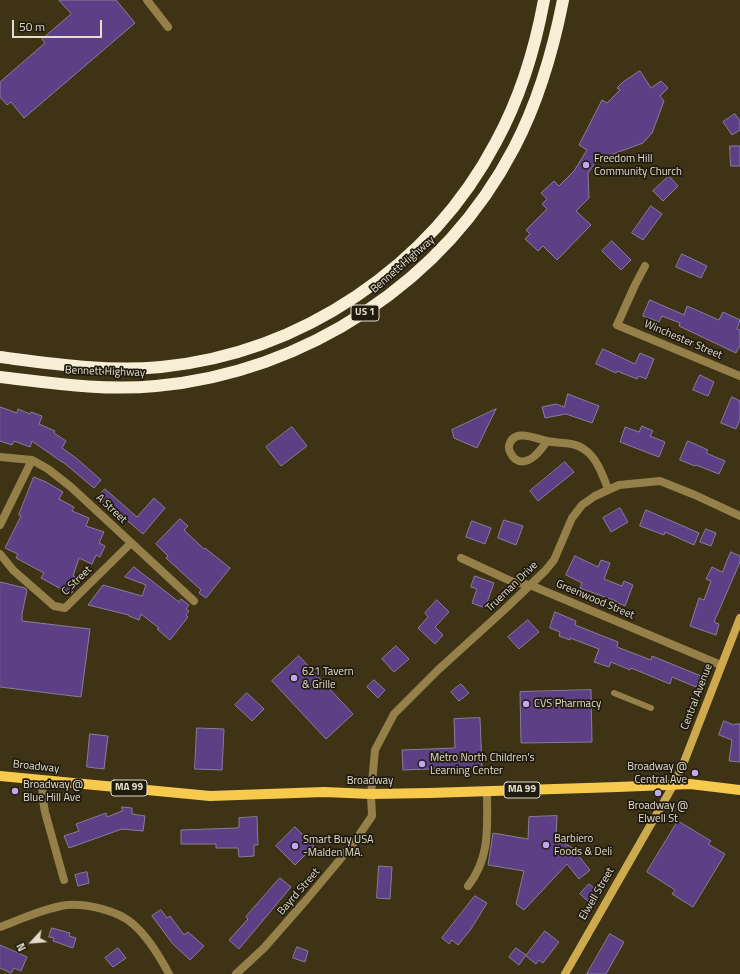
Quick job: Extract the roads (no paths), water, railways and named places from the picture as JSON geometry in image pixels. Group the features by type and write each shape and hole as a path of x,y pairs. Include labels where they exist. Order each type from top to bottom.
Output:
{"highway":[{"name":"Bennett Highway","path":"0,357 96,369 140,369 184,364 228,355 270,341 310,324 348,302 384,276 422,242 461,198 481,168 496,143 515,102 529,62 544,0"},
{"name":"Bennett Highway","path":"0,376 68,385 112,388 156,386 201,380 244,370 286,355 326,336 364,314 399,288 433,257 463,224 490,188 514,149 538,95 551,52 563,0"}],"main road":[{"name":"Broadway","path":"0,776 210,796 324,792 371,794 487,791 674,784 690,784 740,790"}],"street":[{"path":"147,0 168,27"},
{"name":"Winchester Street","path":"645,266 617,324 740,376"},
{"path":"547,441 569,443 587,450 600,469 608,489"},
{"name":"A Street","path":"0,457 32,460 48,469 71,487 194,601"},
{"path":"0,525 32,460"},
{"name":"Trueman Drive","path":"371,794 375,750 394,714 438,670 545,571 554,560 572,518 582,505 595,496 619,485 660,481 695,495 740,516"},
{"name":"C Street","path":"0,554 13,570 54,606 65,608 131,544"},
{"name":"Greenwood Street","path":"461,558 513,582 530,585 721,665"},
{"name":"Central Avenue","path":"674,784 740,618"},
{"path":"42,780 45,812 64,880"},
{"name":"Elwell Street","path":"565,974 674,784"},
{"path":"468,886 474,878 486,846 488,832 487,791"},
{"name":"Bayrd Street","path":"236,974 308,899 353,844 372,816 371,794"},
{"path":"0,927 46,911 72,905 85,905 98,908 129,920 144,936 169,974"}],"lane":[{"path":"614,693 651,708"}],"place":[{"name":"Freedom Hill Community Church","path":"586,165"},
{"name":"621 Tavern & Grille","path":"294,678"},
{"name":"CVS Pharmacy","path":"526,704"},
{"name":"Metro North Children's Learning Center","path":"422,764"},
{"name":"Broadway @ Central Ave","path":"695,773"},
{"name":"Broadway @ Blue Hill Ave","path":"15,791"},
{"name":"Broadway @ Elwell St","path":"658,793"},
{"name":"Barbiero Foods & Deli","path":"546,845"},
{"name":"Smart Buy USA -Malden MA.","path":"295,846"}]}
